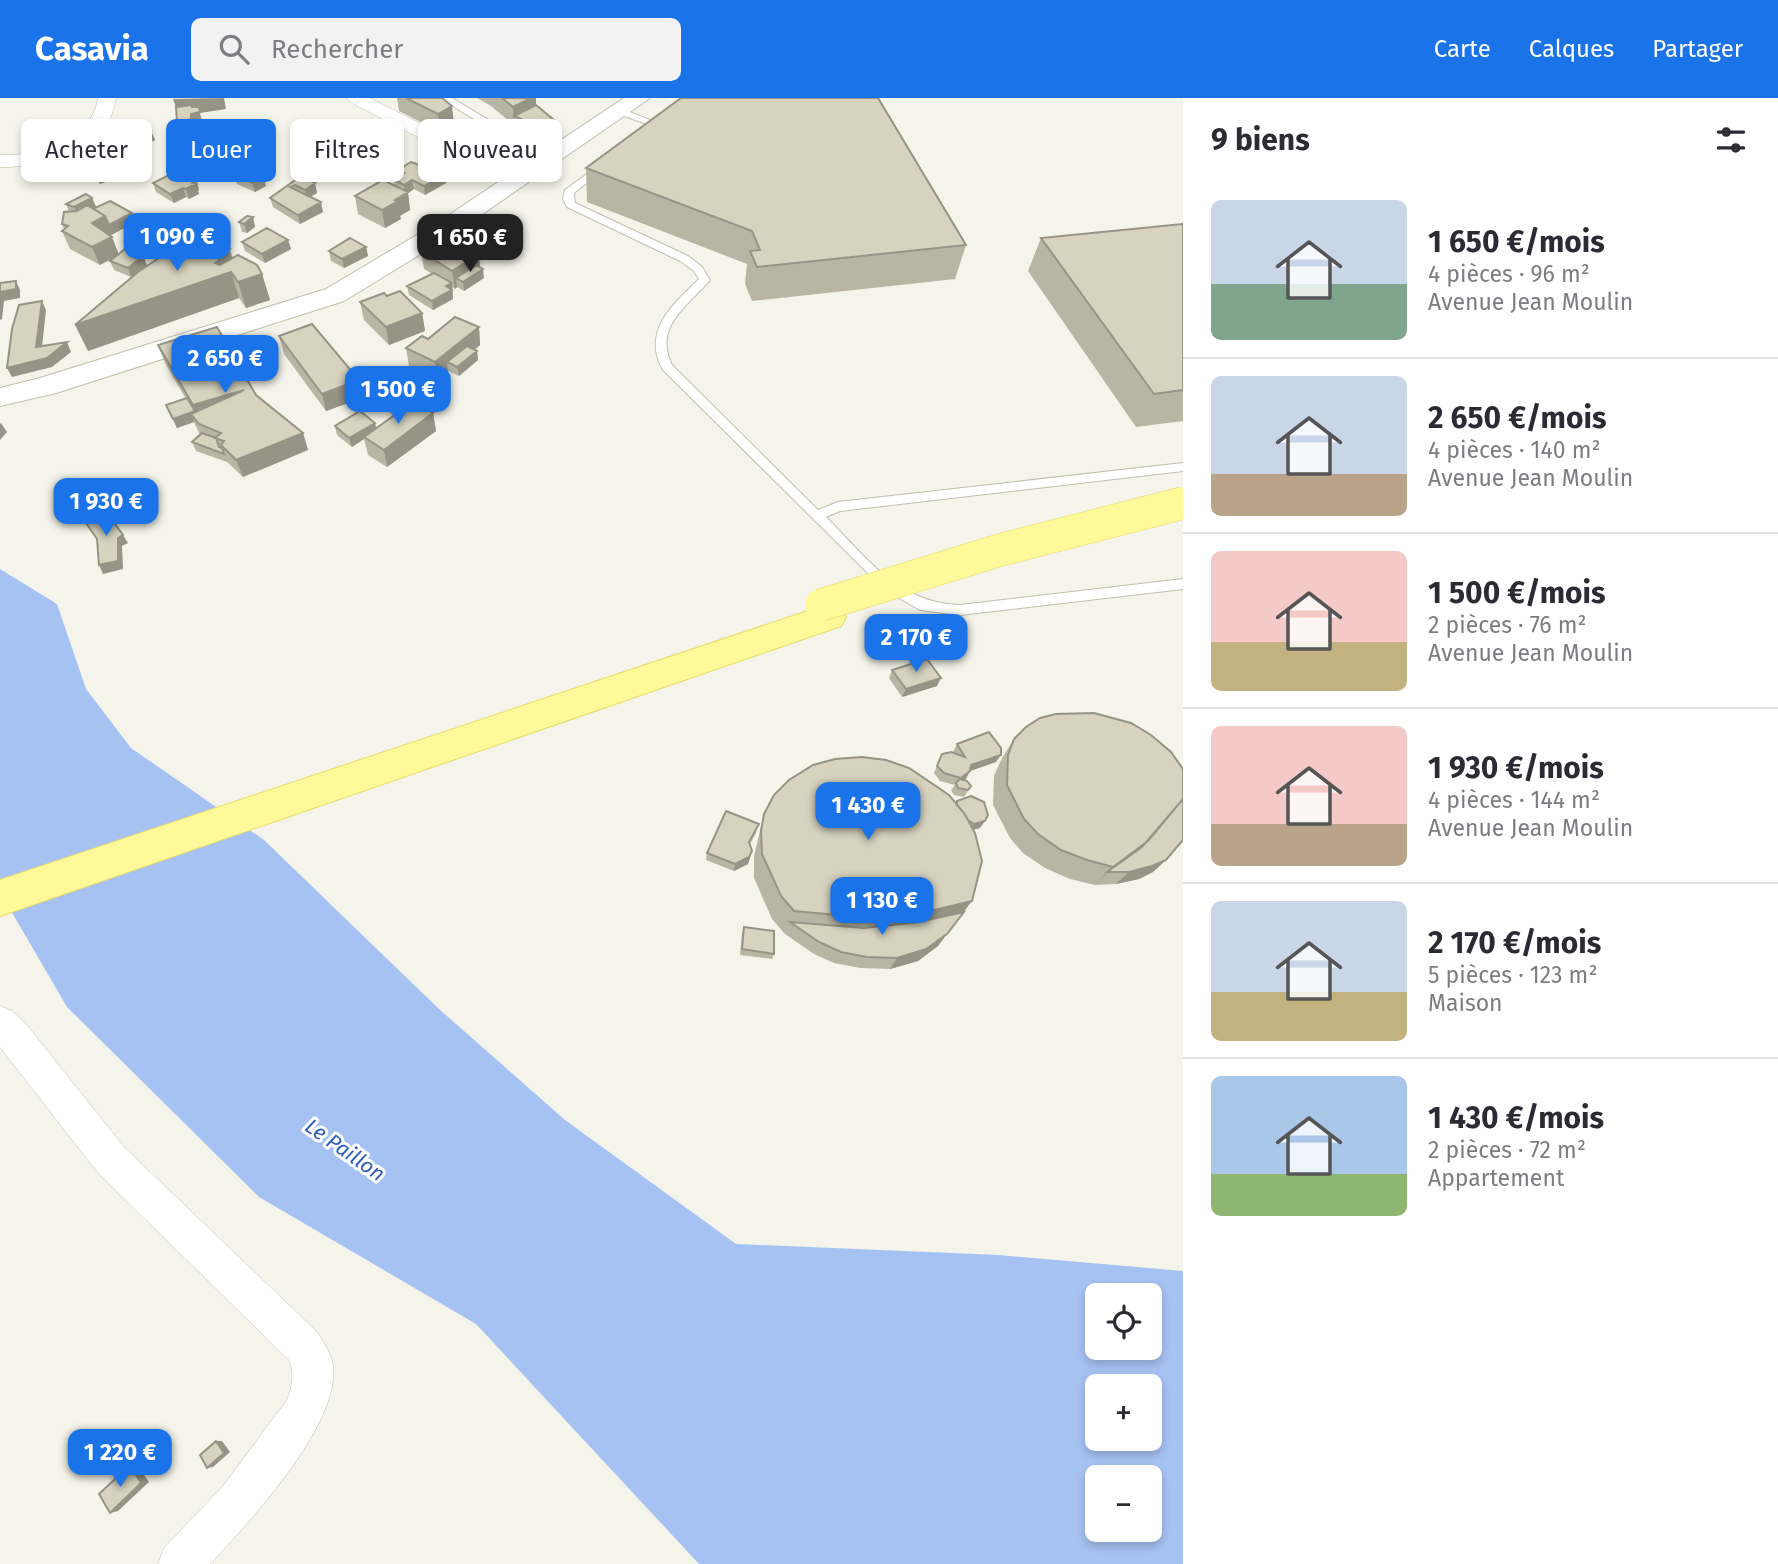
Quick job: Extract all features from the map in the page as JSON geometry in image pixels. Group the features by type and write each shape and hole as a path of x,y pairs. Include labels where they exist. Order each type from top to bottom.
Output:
{"main road":[{"path":"0,898 277,795 825,611 959,560 1100,521 1183,503"},
{"path":"825,611 1028,555 1183,518"},
{"path":"0,878 277,795"}],"street":[{"path":"0,161 21,163 57,154 91,132 104,116 107,98"},
{"path":"356,98 418,131"},
{"path":"562,150 639,98"},
{"path":"0,397 59,382 335,295 446,228 513,182"},
{"path":"0,1023 14,1036 111,1160 303,1346 313,1364 312,1390 302,1415 238,1501 180,1564"}],"lane":[{"path":"445,98 481,119"},
{"path":"619,111 658,125 647,133"},
{"path":"616,156 571,189 568,202 580,212 682,257 702,271 705,280 682,303 660,341 661,353 667,367 879,578 910,602 936,610 960,610 1183,583"},
{"path":"818,515 838,507 1183,467"}],"water":[{"name":"Le Paillon","path":"0,569 57,604 86,689 131,748 264,840 439,1009 565,1120 736,1244 999,1255 1183,1271 1183,1564 699,1564 476,1324 259,1197 67,1007 0,892"}],"building":[{"path":"406,98 442,98 452,106 438,114"},
{"path":"502,98 531,98 513,107"},
{"path":"681,98 878,98 966,245 757,267 750,251 760,250 752,231 586,168"},
{"path":"192,105 199,107 200,112 191,114 191,119 177,119 176,107"},
{"path":"536,105 553,119 521,119 514,116"},
{"path":"411,162 418,164 418,182 431,182 424,186 412,180 404,185 398,182 404,182 404,166"},
{"path":"166,176 166,182 196,184 170,194 153,183"},
{"path":"293,182 313,182 315,183 305,190 295,185 290,187 321,202 298,215 270,198"},
{"path":"380,182 387,182 408,192 382,210 355,196"},
{"path":"86,194 92,198 74,207 66,204"},
{"path":"110,201 132,213 109,225 105,216 87,205 79,210 77,208 87,204 95,208"},
{"path":"87,205 105,216 92,223 112,237 92,247 62,231 68,226 62,224 64,212 77,211"},
{"path":"247,216 253,217 244,224 239,222"},
{"path":"211,223 222,230 210,236 230,249 216,257 220,260 215,263 220,265 238,255 257,265 262,274 238,282 231,272 75,325 138,272"},
{"path":"1183,224 1183,390 1154,394 1041,238"},
{"path":"267,228 288,240 262,254 242,242"},
{"path":"485,229 505,240 492,247 473,235"},
{"path":"449,236 479,254 452,271 421,251"},
{"path":"350,238 366,247 342,259 329,251"},
{"path":"125,249 143,256 128,268 110,261"},
{"path":"476,265 483,269 463,282 456,278"},
{"path":"434,273 452,283 446,286 452,290 432,301 407,286"},
{"path":"16,281 16,289 0,292 0,283"},
{"path":"400,291 422,313 386,327 360,302 384,293 387,296"},
{"path":"42,301 36,347 67,342 47,358 7,368 12,329 19,305"},
{"path":"455,317 479,327 435,362 406,348 422,336 428,339"},
{"path":"312,324 359,380 322,394 279,336"},
{"path":"217,327 256,395 303,433 236,460 221,445 224,441 215,438 221,433 199,424 191,414 244,390 193,405 158,345"},
{"path":"467,346 477,351 457,367 447,362"},
{"path":"187,398 195,411 173,419 166,405"},
{"path":"413,402 433,413 384,450 364,437"},
{"path":"360,411 375,423 349,438 335,426"},
{"path":"202,433 216,438 224,454 192,442"},
{"path":"107,513 123,535 118,538 118,561 99,565 97,539 86,523"},
{"path":"927,659 941,678 906,689 892,670"},
{"path":"1094,713 1131,723 1151,735 1171,752 1183,769 1183,799 1148,841 1113,867 1061,850 1038,834 1024,819 1007,785 1008,755 1014,739 1026,727 1040,718 1056,714"},
{"path":"989,732 1001,748 1001,755 971,765 970,771 961,778 944,773 937,766 942,754 951,752 965,757 957,744"},
{"path":"862,757 886,760 909,768 949,795 964,813 975,833 982,861 972,901 926,912 870,918 794,911 781,896 762,854 761,831 764,814 774,795 789,780 813,765 835,759"},
{"path":"960,779 971,786 968,790 958,788 956,783"},
{"path":"971,796 984,802 988,815 985,821 974,824 957,805 957,801"},
{"path":"1183,799 1183,840 1166,860 1129,872 1107,872 1142,847"},
{"path":"726,811 759,824 749,842 752,851 749,857 735,864 707,853"},
{"path":"964,912 947,934 926,949 897,958 867,957 841,952 819,942 790,922 864,928 919,922"},
{"path":"744,927 774,931 774,954 742,949"},
{"path":"216,1441 224,1453 207,1468 200,1455"},
{"path":"130,1465 141,1483 110,1513 99,1494"}]}
